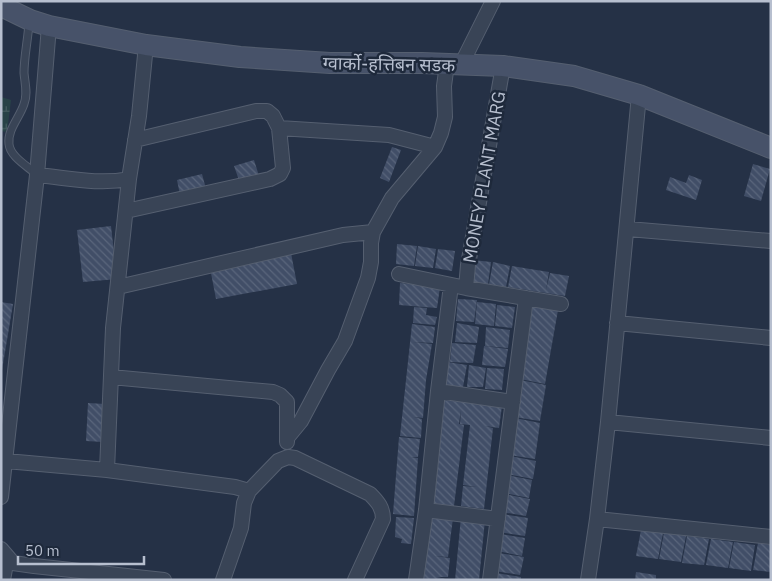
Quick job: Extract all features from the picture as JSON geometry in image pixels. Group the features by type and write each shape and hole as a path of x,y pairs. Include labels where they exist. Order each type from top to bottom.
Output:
{"main road":[{"name":"ग्वार्को-हत्तिबन सडक","path":"1,6 30,20 49,26 146,45 240,57 330,64 503,66 574,76 640,96 771,148"}],"street":[{"path":"287,438 301,421 345,341 368,278 373,232 392,198 436,147 445,117 444,86 454,64 493,1"},
{"path":"1,497 38,175 49,26"},
{"path":"107,470 111,376 118,287 128,179 139,116 146,45"},
{"name":"MONEY PLANT MARG","path":"466,288 468,265 503,66"},
{"path":"588,580 608,422 640,96"},
{"path":"126,211 270,179 280,174 283,168 279,128 273,116 267,111 256,111 135,140"},
{"path":"279,128 389,135 436,147"},
{"path":"38,175 91,182 113,182 128,179"},
{"path":"628,229 771,241"},
{"path":"118,287 343,235 373,232"},
{"path":"399,274 466,288 561,304"},
{"path":"416,580 426,510 451,285"},
{"path":"490,580 526,298"},
{"path":"617,323 771,338"},
{"path":"111,376 273,392 280,395 286,402 288,457"},
{"path":"438,391 513,402"},
{"path":"608,422 771,438"},
{"path":"223,580 241,528 244,503 249,491 278,462 288,457 295,458 370,494 378,502 383,512 382,520 355,580"},
{"path":"6,462 107,470 249,491"},
{"path":"426,510 498,519"},
{"path":"597,520 771,537"},
{"path":"3,580 4,553"},
{"path":"4,553 13,562 34,566 164,580"}],"lane":[{"path":"30,20 24,73 26,94 24,106 17,118 8,145 12,153 38,175"}],"green space":[{"path":"1,97 11,100 7,132 1,131"}],"building":[{"path":"392,147 401,150 389,182 380,178"},
{"path":"254,160 259,176 240,183 234,166"},
{"path":"753,164 770,169 761,201 744,196"},
{"path":"202,174 206,189 180,195 177,180"},
{"path":"689,175 702,180 696,200 666,190 670,177 686,183"},
{"path":"111,226 117,279 83,282 77,230"},
{"path":"397,244 417,246 414,266 396,264"},
{"path":"418,246 436,249 433,268 415,266"},
{"path":"438,249 455,251 452,271 435,268"},
{"path":"291,253 297,284 216,299 210,268"},
{"path":"473,260 491,262 488,284 469,282"},
{"path":"493,262 510,266 506,287 489,284"},
{"path":"512,266 549,272 546,290 550,273 569,276 565,296 508,287"},
{"path":"400,283 440,287 437,308 399,305"},
{"path":"458,299 477,300 474,322 456,321"},
{"path":"1,302 13,304 2,370 1,370"},
{"path":"477,302 496,304 494,326 475,324"},
{"path":"497,305 515,307 512,328 495,326"},
{"path":"532,306 558,310 545,384 520,379"},
{"path":"414,307 427,308 426,315 437,317 435,325 413,323"},
{"path":"457,323 479,327 477,343 455,342"},
{"path":"412,324 435,327 433,343 413,342 432,344 426,380 423,418 414,417 422,419 421,438 400,436"},
{"path":"486,327 510,330 508,348 485,346"},
{"path":"452,343 476,345 473,363 450,362"},
{"path":"484,346 508,349 505,367 482,365"},
{"path":"447,362 467,365 463,387 445,385"},
{"path":"469,365 486,368 483,387 467,387"},
{"path":"487,368 504,369 502,390 485,389"},
{"path":"520,380 546,385 540,421 514,417"},
{"path":"442,400 502,406 499,428 485,426 493,428 484,509 461,506 463,486 477,487 463,485 470,425 460,424 461,410 459,424 464,425 454,506 431,503"},
{"path":"88,403 105,404 103,442 86,441"},
{"path":"515,418 540,423 535,459 509,455"},
{"path":"399,437 420,439 418,457 411,457 418,458 414,516 393,514"},
{"path":"510,456 536,461 533,479 507,474"},
{"path":"507,475 532,480 529,498 504,493"},
{"path":"504,494 530,499 526,516 501,512"},
{"path":"429,514 453,518 448,557 434,556 450,558 448,577 437,577 450,580 422,580"},
{"path":"502,514 528,518 525,536 499,532"},
{"path":"396,517 414,518 411,544 401,543 402,539 395,537"},
{"path":"461,517 485,520 479,580 455,580"},
{"path":"641,530 663,533 658,559 636,556"},
{"path":"664,533 686,536 681,562 659,559"},
{"path":"500,534 525,538 522,556 497,551"},
{"path":"687,536 709,539 704,565 682,563"},
{"path":"711,539 733,542 728,568 706,565"},
{"path":"734,542 755,545 751,571 729,568"},
{"path":"758,543 771,545 771,572 753,570"},
{"path":"498,553 524,557 520,575 495,571"},
{"path":"636,572 656,575 656,580 635,580"},
{"path":"496,573 521,577 521,580 495,580"}]}
